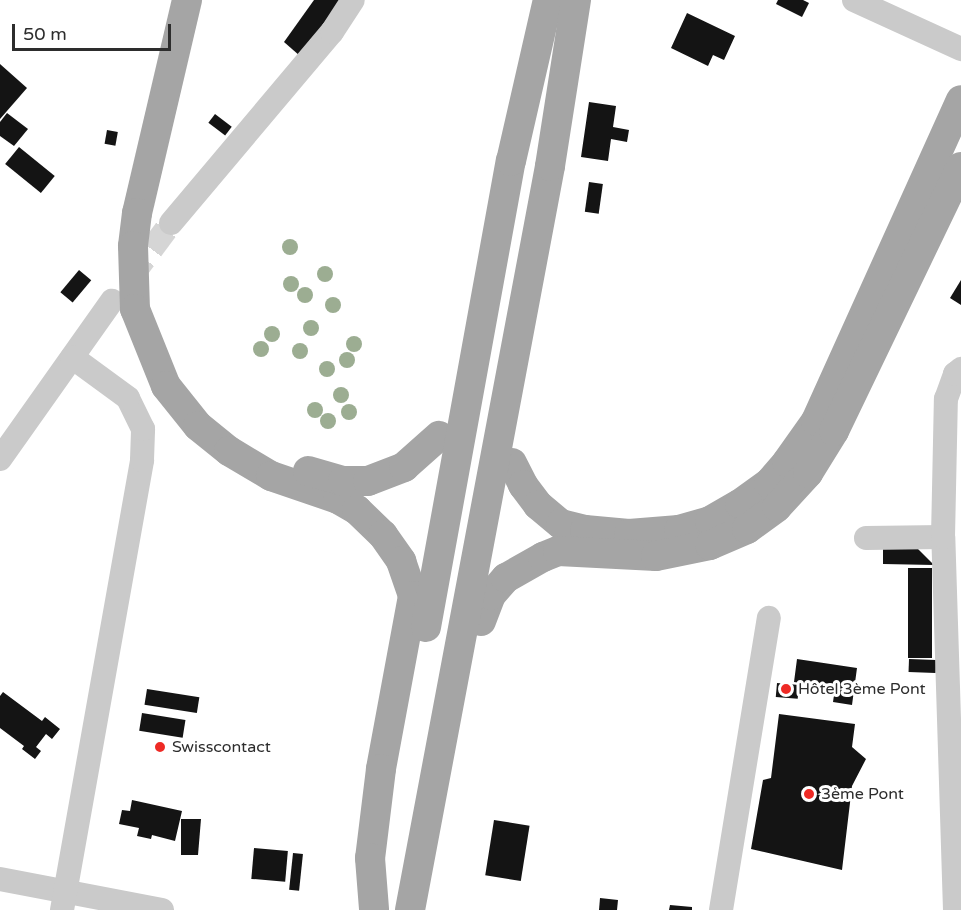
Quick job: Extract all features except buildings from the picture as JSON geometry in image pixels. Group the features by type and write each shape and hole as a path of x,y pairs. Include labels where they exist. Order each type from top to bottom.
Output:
{"main road":[{"path":"187,0 137,213 133,246 135,309 146,344 166,386 198,426 229,451 272,476 338,499 357,510 383,535 401,561 413,596"},
{"path":"207,0 161,176 149,266 151,296 162,336 174,362 188,387 209,412 235,433 269,454 312,472 343,480 368,481 404,467 439,436"},
{"path":"374,910 370,858 381,769 413,596 439,436 466,317 511,161 561,5"},
{"path":"413,897 441,809 513,463 550,166 561,5"},
{"path":"513,463 523,485 538,505 561,524 585,530 629,534 679,530 710,521 740,504 769,483 816,421 961,100"},
{"path":"374,910 511,161"},
{"path":"413,897 550,166"},
{"path":"481,621 491,595 506,578 558,551 656,556 710,545 747,529 777,507 808,473 834,431 961,167"}],"street":[{"path":"171,223 332,32 353,0"},
{"path":"854,0 961,49"},
{"path":"0,459 112,301"},
{"path":"64,900 142,460 143,429 128,398 72,357"},
{"path":"956,910 943,537 946,399 955,374 961,369"},
{"path":"866,538 943,537"},
{"path":"721,910 769,618"},
{"path":"0,879 64,900 162,910"}],"tunnel":[{"path":"130,278 171,223"}],"place":[{"name":"Hôtel 3ème Pont","path":"786,689"},
{"name":"Swisscontact","path":"160,747"},
{"name":"3ème Pont","path":"809,794"}]}
